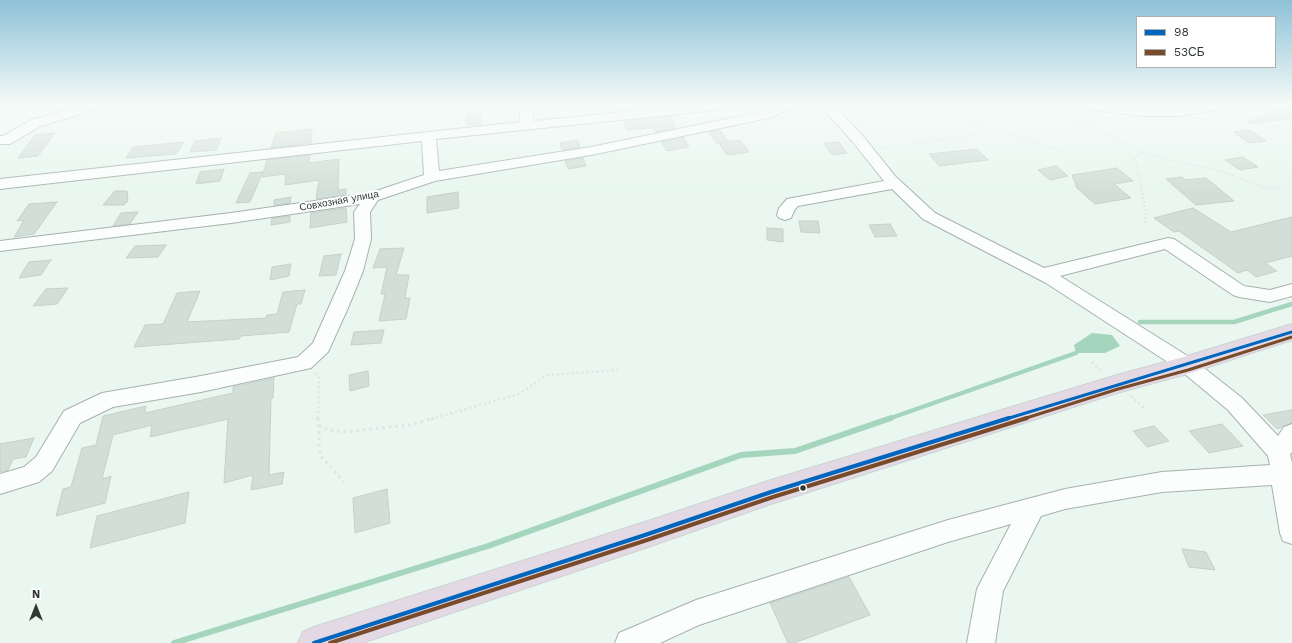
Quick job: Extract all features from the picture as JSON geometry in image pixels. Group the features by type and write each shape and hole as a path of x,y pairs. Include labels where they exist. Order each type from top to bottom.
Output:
{"highway":[{"path":"314,643 638,538 771,492 1117,384 1187,365 1292,332"}],"street":[{"path":"2,145 17,134"},
{"path":"1,186 447,134"},
{"name":"Совхозная улица","path":"0,246 231,218 372,197 432,177 591,151 674,134"},
{"path":"853,134 895,184 929,216 1043,274 1187,365 1235,404 1280,463 1292,533"},
{"path":"429,136 432,177"},
{"path":"785,215 787,208 793,202 895,184"},
{"path":"830,211 830,207 834,199 842,193"},
{"path":"0,484 31,475 44,464 72,417 109,399 201,384 304,362 321,347 339,308 354,271 363,239 362,212 372,197"},
{"path":"1043,274 1168,243 1239,291 1270,296 1292,290"},
{"path":"1280,463 1292,433"},
{"path":"629,643 696,613 948,531 1065,499 1280,463"},
{"path":"981,643 990,589 1033,508"}],"path":[{"path":"864,146 882,148 965,137 975,134"},
{"path":"1013,134 1031,142 1064,151"},
{"path":"1106,134 1140,152 1174,162 1227,173 1263,187 1282,189"},
{"path":"1140,152 1135,159 1146,212 1145,226"},
{"path":"304,362 319,377 320,455 344,482"},
{"path":"319,425 328,430 343,432 411,425 448,413 519,394 547,375 618,370"}],"shaded area":[{"path":"1092,333 1112,335 1120,346 1105,353 1076,353 1074,345"}],"building":[{"path":"54,134 38,156 18,158 35,135"},
{"path":"276,134 312,134 311,143 271,148"},
{"path":"709,134 723,134 728,141 716,143"},
{"path":"1236,134 1256,134 1266,141 1249,143"},
{"path":"683,137 689,147 667,151 661,142"},
{"path":"221,138 216,150 190,152 195,141"},
{"path":"578,140 580,147 562,150 560,143"},
{"path":"740,140 749,152 727,155 719,143"},
{"path":"184,142 176,154 126,158 133,147"},
{"path":"839,142 847,153 832,155 824,143"},
{"path":"977,149 988,160 939,166 929,154"},
{"path":"310,155 309,163 339,159 338,190 346,189 346,195 316,199 319,180 285,185 286,174 262,177 267,160"},
{"path":"1243,157 1258,167 1240,170 1225,160"},
{"path":"583,158 586,166 568,169 565,161"},
{"path":"1056,166 1068,176 1050,180 1038,170"},
{"path":"1117,168 1133,181 1114,184 1131,198 1095,204 1077,188 1072,175"},
{"path":"224,169 220,181 196,184 200,172"},
{"path":"263,172 250,202 236,203 250,173"},
{"path":"1182,177 1185,180 1206,178 1234,201 1196,205 1166,179"},
{"path":"115,191 127,191 128,201 124,205 103,205"},
{"path":"458,192 459,208 427,213 427,197"},
{"path":"291,197 290,203 274,205 274,200"},
{"path":"57,202 34,234 14,237 24,220 17,221 29,204"},
{"path":"346,208 347,222 310,228 311,213"},
{"path":"1193,208 1231,232 1292,217 1292,256 1265,263 1277,271 1256,277 1247,270 1238,273 1179,231 1174,232 1154,218"},
{"path":"138,212 130,224 113,226 121,213"},
{"path":"290,216 290,222 271,225 272,218"},
{"path":"799,221 818,221 820,233 801,232"},
{"path":"890,224 897,236 875,237 869,225"},
{"path":"767,228 783,229 783,242 767,240"},
{"path":"166,245 158,257 126,258 135,246"},
{"path":"404,248 396,275 409,275 405,298 410,298 406,319 379,321 385,294 381,294 387,267 373,268 380,249"},
{"path":"341,254 336,275 319,276 324,256"},
{"path":"51,260 41,275 19,278 29,262"},
{"path":"291,264 289,276 270,280 272,267"},
{"path":"68,288 57,304 33,306 46,289"},
{"path":"305,290 301,304 297,304 289,332 241,336 239,339 134,347 145,325 163,324 177,293 200,291 187,322 266,318 267,315 277,314 283,292"},
{"path":"384,330 381,343 351,345 354,332"},
{"path":"368,371 369,386 350,391 349,375"},
{"path":"274,378 273,398 271,399 269,475 284,472 282,484 251,490 253,475 224,483 228,419 150,437 152,425 113,435 102,479 111,476 105,503 56,516 63,489 71,487 82,448 96,445 103,416 146,406 145,413 233,393 233,387"},
{"path":"1292,410 1292,423 1277,429 1263,415"},
{"path":"1222,424 1243,446 1209,453 1189,431"},
{"path":"1154,426 1169,441 1147,447 1133,431"},
{"path":"34,438 26,457 13,459 8,470 0,472 0,444"},
{"path":"387,489 390,523 355,533 353,498"},
{"path":"189,492 185,523 90,548 97,516"},
{"path":"1182,549 1206,552 1215,570 1189,567"},
{"path":"849,577 870,615 794,643 788,643 770,603"}],"waterway":[{"path":"1140,322 1234,322 1292,304"},
{"path":"888,419 1076,353"},
{"path":"174,643 488,546 741,455 795,451 891,418"}],"transit line":[{"name":"98","path":"314,643 645,535 771,492 1117,384 1187,365 1292,332"},
{"name":"53СБ","path":"330,643 647,540 773,497 1118,389 1188,370 1292,337"}]}
